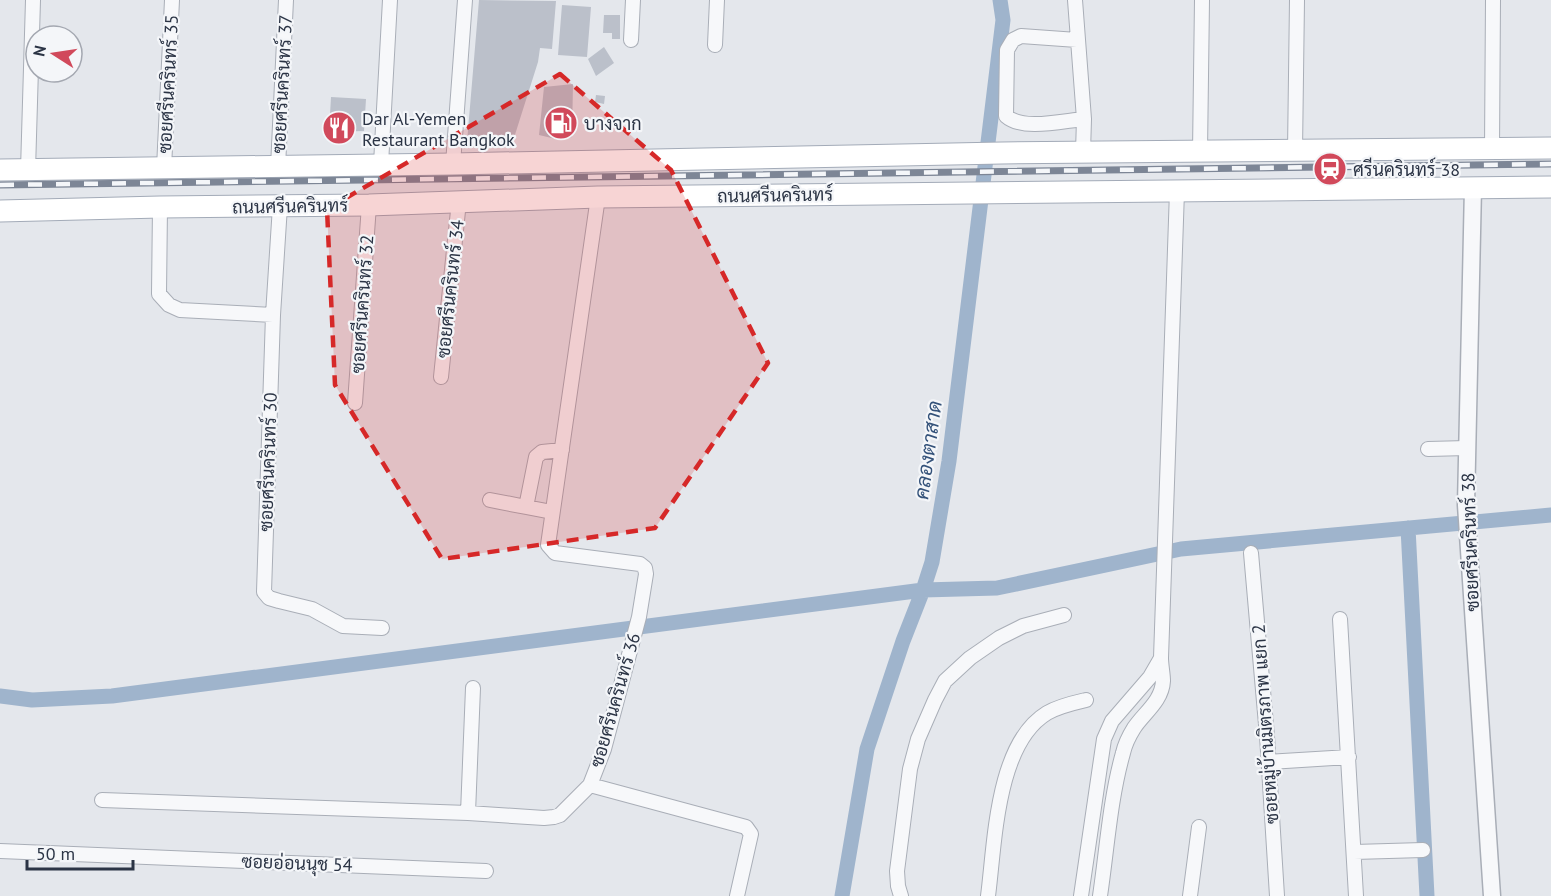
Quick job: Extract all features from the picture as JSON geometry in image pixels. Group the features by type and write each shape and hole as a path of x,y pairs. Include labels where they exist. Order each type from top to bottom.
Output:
{"main road":[{"name":"ถนนศรีนครินทร์","path":"0,170 1002,153 1551,148"},
{"name":"ถนนศรีนครินทร์","path":"0,211 369,205 598,197 1551,187"}],"street":[{"path":"28,170 33,0"},
{"name":"ซอยศรีนครินทร์ 35","path":"164,168 172,0"},
{"name":"ซอยศรีนครินทร์ 37","path":"278,167 286,0"},
{"path":"381,164 390,0"},
{"path":"453,164 465,0"},
{"path":"631,40 633,0"},
{"path":"715,45 717,0"},
{"path":"1075,0 1084,119 1083,153"},
{"path":"1200,152 1202,0"},
{"path":"1296,151 1297,0"},
{"path":"1492,149 1493,0"},
{"path":"1077,40 1021,36 1013,40 1007,50 1006,116 1012,121 1023,124 1084,119"},
{"name":"ซอยศรีนครินทร์ 38","path":"1473,187 1466,505 1492,896"},
{"path":"1100,896 1117,776 1123,752 1135,726 1161,693 1163,681 1161,658 1177,191"},
{"name":"ซอยศรีนครินทร์ 36","path":"102,800 554,817 590,785 604,749 639,617 646,574 645,568 640,564 555,553 549,545 598,197"},
{"name":"ซอยศรีนครินทร์ 34","path":"441,377 459,201"},
{"name":"ซอยศรีนครินทร์ 32","path":"355,403 369,205"},
{"name":"ซอยศรีนครินทร์ 30","path":"280,206 273,315 264,592 269,598 312,609 343,626 382,627"},
{"path":"160,207 159,294 164,300 180,310 273,315"},
{"path":"1428,449 1467,448"},
{"path":"526,507 536,457 542,452 561,450"},
{"path":"490,500 552,512"},
{"name":"ซอยหมู่บ้านมิตรภาพ แยก 2","path":"1251,553 1277,896"},
{"path":"905,895 897,871 910,769 918,739 934,700 945,681 970,658 999,638 1023,626 1064,615"},
{"path":"1340,619 1356,896"},
{"path":"1081,896 1104,739 1112,721 1150,677 1161,658"},
{"path":"468,813 473,687"},
{"path":"988,896 999,815 1009,766 1017,747 1028,730 1046,714 1062,706 1086,700"},
{"path":"1268,762 1349,757"},
{"path":"590,785 746,826 751,834 737,896"},
{"path":"1190,896 1199,826"},
{"path":"1354,852 1423,850"},
{"name":"ซอยอ่อนนุช 54","path":"0,851 486,871"}],"highlighted area":[{"path":"560,74 671,170 768,363 655,528 442,559 335,385 327,209"}],"building":[{"path":"479,0 556,1 552,49 540,48 538,62 513,141 467,142"},
{"path":"562,5 591,7 587,57 558,55"},
{"path":"604,15 620,15 620,39 612,39 612,33 603,33"},
{"path":"604,47 614,63 596,76 588,59"},
{"path":"573,84 572,137 560,140 539,135 544,87"},
{"path":"596,95 605,96 604,104 595,102"},
{"path":"331,97 366,99 364,131 329,132"}],"waterway":[{"name":"คลองตาสาด","path":"842,896 867,749 932,562 949,461 1003,20 1000,0"},
{"path":"0,696 32,700 112,696 923,590 997,588 1181,549 1551,515"},
{"path":"1408,528 1427,896"}],"railway":[{"path":"0,185 1551,164"}],"place":[{"name":"บางจาก","path":"561,123"},
{"name":"Dar Al-Yemen Restaurant Bangkok","path":"339,128"},
{"name":"ศรีนครินทร์ 38","path":"1330,169"}]}
